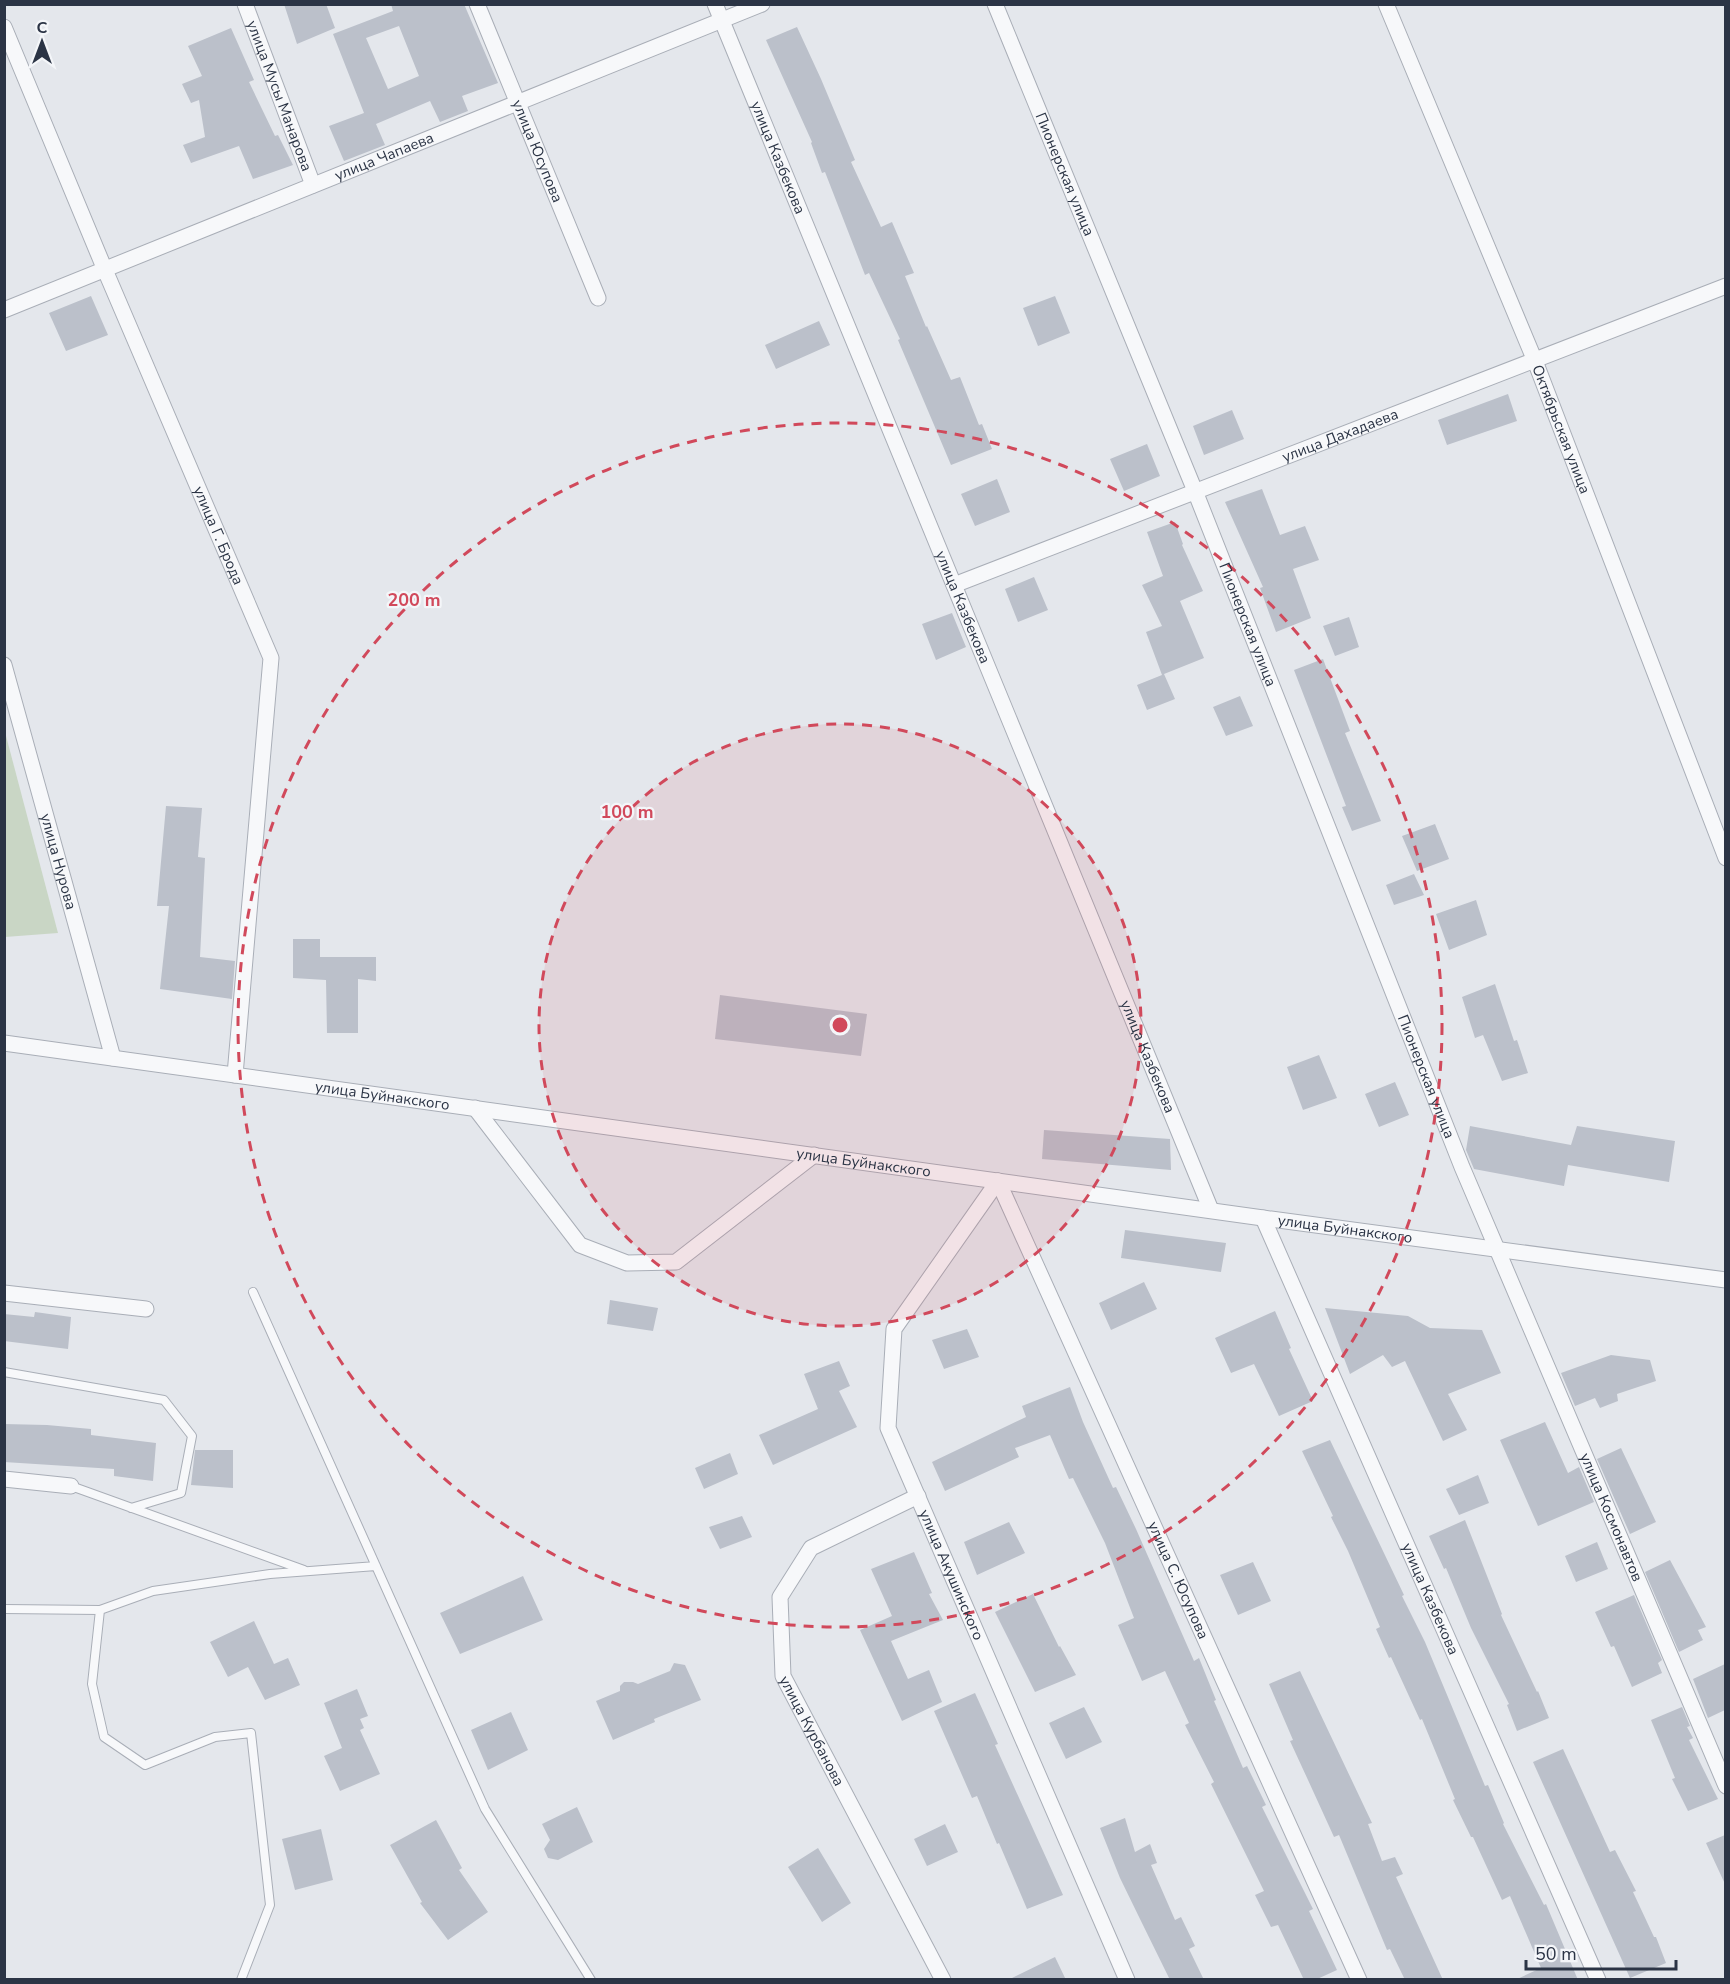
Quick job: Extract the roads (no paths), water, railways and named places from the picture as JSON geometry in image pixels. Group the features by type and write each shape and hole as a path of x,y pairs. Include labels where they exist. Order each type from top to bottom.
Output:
{"street":[{"name":"улица Мусы Манарова","path":"245,4 313,185"},
{"name":"улица Юсупова","path":"477,4 598,298"},
{"name":"улица Казбекова","path":"715,4 1211,1210"},
{"name":"улица Чапаева","path":"4,310 762,4"},
{"name":"Пионерская улица","path":"995,4 1195,491 1496,1248"},
{"name":"Октябрьская улица","path":"1386,4 1535,361 1725,858"},
{"name":"улица Г. Брода","path":"4,27 271,658 236,1075"},
{"name":"улица Дахадаева","path":"954,585 1725,286"},
{"name":"улица Нурова","path":"4,665 113,1058"},
{"name":"улица Буйнакского","path":"4,1043 1725,1280"},
{"path":"475,1108 580,1245 627,1263 676,1262 814,1155"},
{"name":"улица Акушинского","path":"998,1181 894,1329 888,1428 1127,1980"},
{"name":"улица С. Юсупова","path":"998,1181 1359,1980"},
{"name":"улица Казбекова","path":"1263,1218 1598,1980"},
{"name":"улица Космонавтов","path":"1496,1248 1725,1786"},
{"path":"4,1293 146,1308"},
{"path":"4,1479 71,1486"},
{"name":"улица Курбанова","path":"918,1496 811,1548 780,1597 783,1676 943,1980"}],"lane":[{"path":"253,1292 485,1809 591,1980"},
{"path":"4,1372 164,1400 192,1436 181,1493 131,1508"},
{"path":"71,1486 307,1571"},
{"path":"4,1608 100,1610 153,1591 270,1574 376,1566"},
{"path":"100,1610 92,1684 104,1737 145,1765 215,1737 251,1733 270,1905 241,1980"}]}
